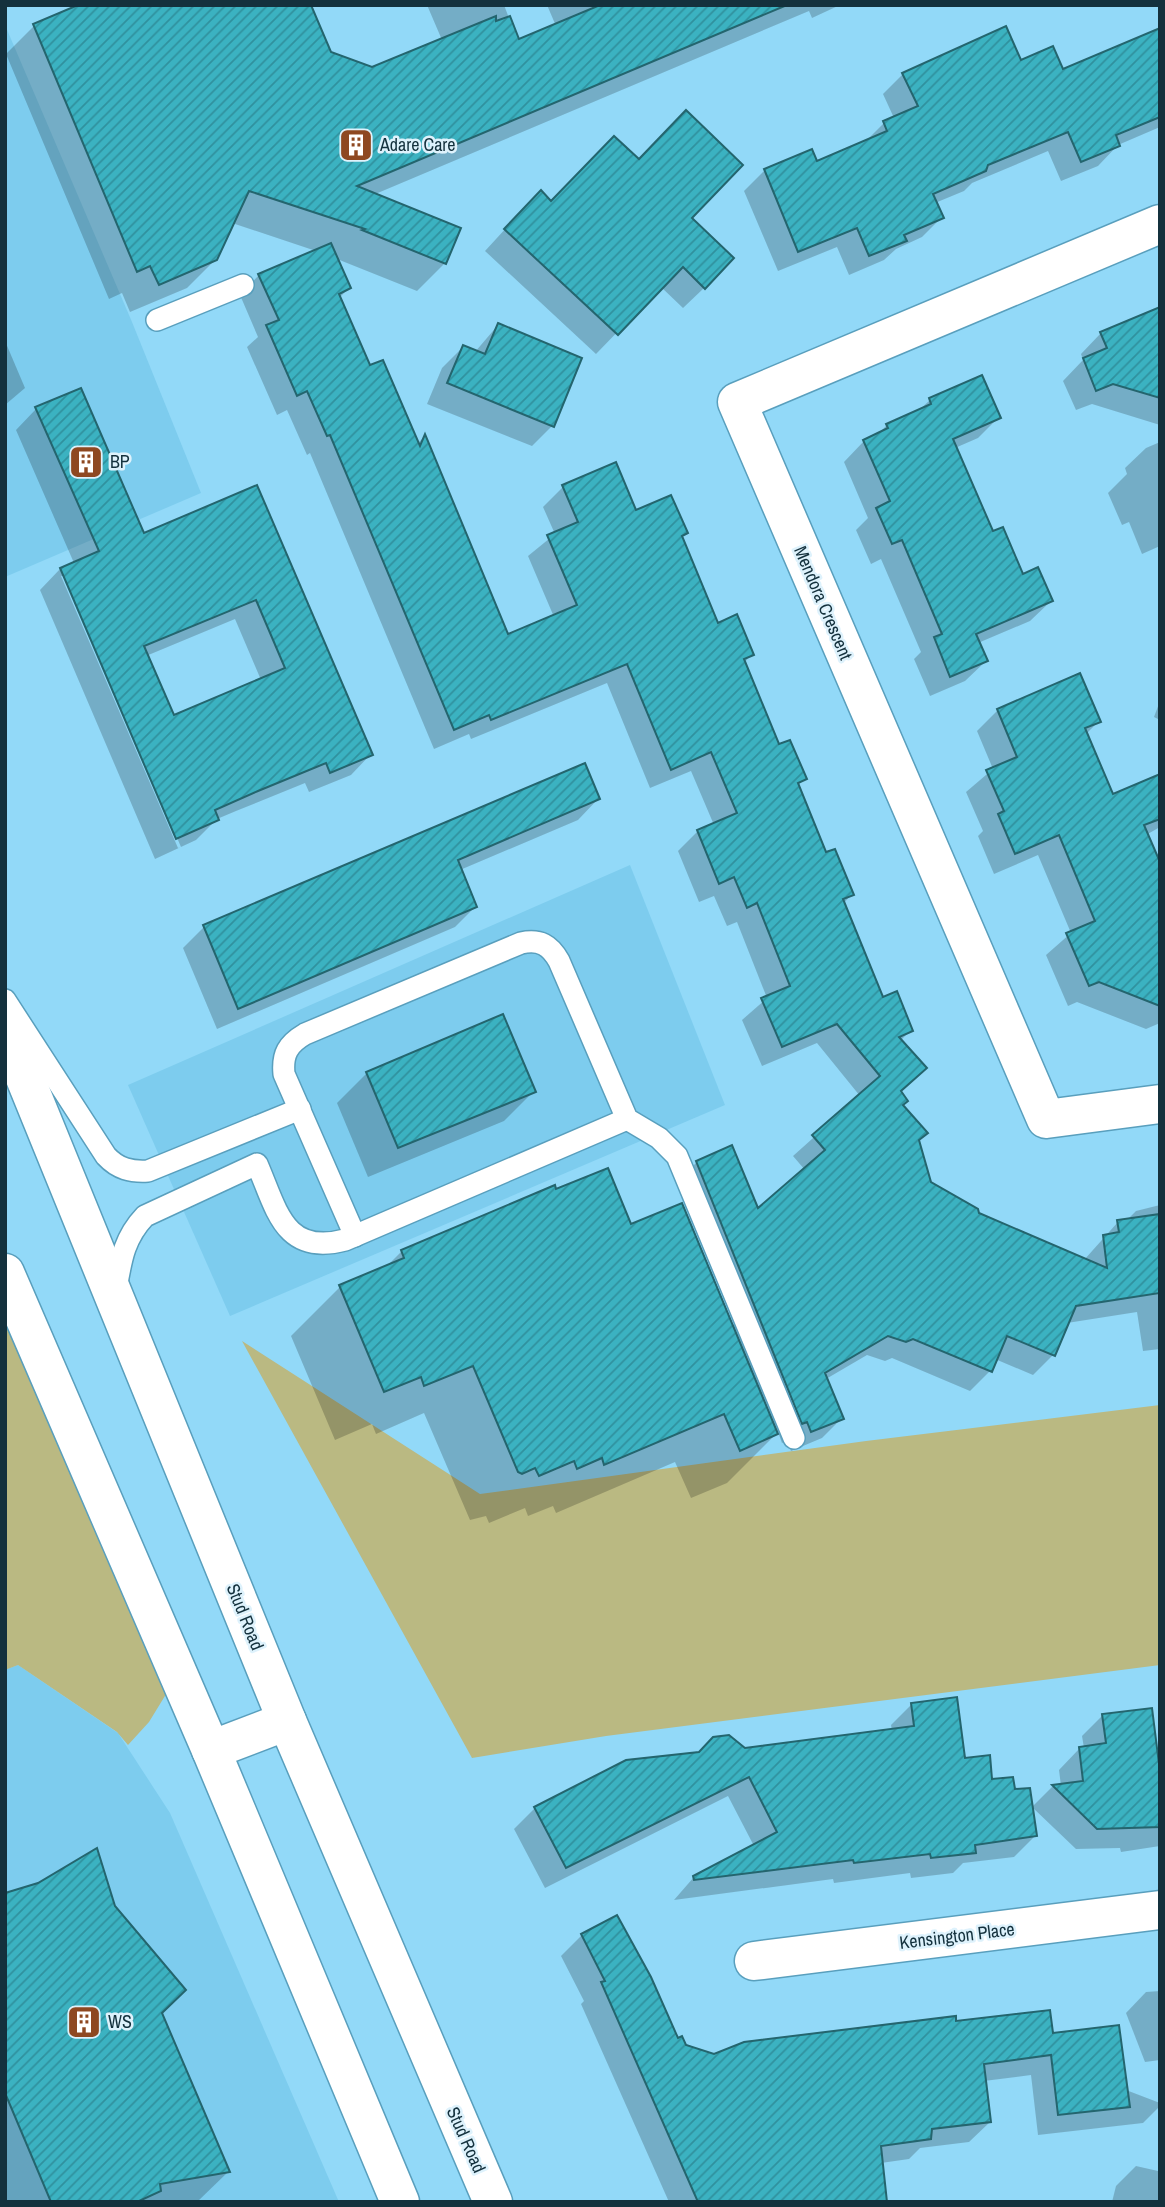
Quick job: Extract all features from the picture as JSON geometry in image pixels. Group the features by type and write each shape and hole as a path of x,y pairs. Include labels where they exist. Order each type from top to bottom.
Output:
{"main road":[{"name":"Mendora Crescent","path":"1160,224 737,402 1046,1119 1160,1104"},
{"name":"Stud Road","path":"5,1029 116,1294 286,1721 493,2202"},
{"path":"5,1273 211,1750 400,2202"},
{"path":"211,1750 286,1721"},
{"name":"Kensington Place","path":"754,1961 1160,1910"}],"lane":[{"path":"157,320 243,285"},
{"path":"355,1236 300,1109 283,1063 285,1052 293,1042 495,953 533,940 545,944 559,961 627,1119 659,1138 677,1156 794,1438"},
{"path":"5,1000 106,1156 119,1167 134,1172 148,1171 300,1109"},
{"path":"116,1294 124,1244 133,1228 145,1216 257,1164 281,1218 293,1233 307,1243 325,1245 355,1236 627,1119"}],"shaded area":[{"path":"5,25 132,322 201,493 5,577"},
{"path":"630,865 725,1105 230,1316 128,1085"},
{"path":"5,1273 179,1673 149,1722 128,1745 117,1732 18,1665 5,1670"},
{"path":"242,1341 480,1494 866,1441 1160,1405 1160,1665 606,1736 472,1758"},
{"path":"18,1665 118,1733 170,1813 339,2202 5,2202 5,1670"}],"building":[{"name":"Adare Care","path":"78,5 311,5 331,52 372,67 496,16 496,21 510,16 519,39 600,5 787,5 357,186 461,228 446,264 362,230 365,229 249,191 217,260 159,285 150,266 137,272 33,24"},
{"path":"1006,26 1021,60 1053,46 1063,69 1160,28 1160,117 1116,135 1120,146 1081,162 1068,132 988,165 986,171 933,194 944,218 904,235 907,241 869,256 857,228 798,252 764,169 812,149 817,161 887,131 883,121 918,106 902,73"},
{"path":"686,110 743,165 692,218 734,258 705,289 683,267 618,335 504,229 541,190 551,201 614,136 639,159"},
{"path":"331,243 351,288 339,294 370,365 383,360 420,446 425,434 508,634 577,605 547,535 578,522 562,485 616,462 636,510 671,495 688,533 682,536 718,623 737,614 754,655 744,659 779,744 790,740 807,779 798,783 826,852 835,849 854,895 843,899 883,997 897,991 913,1031 899,1037 927,1068 901,1091 908,1101 903,1105 928,1133 919,1140 931,1182 978,1209 979,1213 1107,1268 1103,1235 1119,1232 1117,1220 1160,1214 1160,1293 1076,1306 1055,1356 1007,1336 992,1372 913,1339 906,1342 888,1336 825,1373 844,1419 811,1432 807,1422 802,1424 696,1161 732,1145 758,1208 825,1150 812,1135 880,1076 837,1024 782,1047 761,998 790,986 757,903 747,908 734,877 719,884 697,830 737,813 711,752 671,770 627,664 491,720 489,715 454,730 330,435 327,436 307,391 297,396 266,325 279,320 258,274"},
{"path":"1160,307 1160,398 1113,384 1096,391 1083,358 1107,348 1100,332"},
{"path":"498,323 582,358 554,427 447,383 463,345 485,354"},
{"path":"982,375 1001,418 953,439 993,531 1003,527 1023,574 1038,567 1053,601 976,634 988,661 950,677 934,637 942,634 902,540 892,544 876,508 890,501 863,440 888,428 886,424 931,404 929,398"},
{"path":"81,388 144,533 257,485 373,755 330,773 326,763 258,791 215,810 219,820 176,839 60,568 99,551 35,407","holes":["256,600 285,668 174,715 144,646"]},
{"path":"1080,673 1101,722 1085,728 1113,794 1160,774 1160,819 1144,825 1160,862 1160,1006 1099,982 1089,986 1066,933 1095,921 1059,835 1015,854 998,814 1004,811 986,770 1017,757 997,709"},
{"path":"585,763 600,799 458,860 477,907 238,1009 203,925"},
{"path":"503,1014 536,1092 398,1148 366,1072"},
{"path":"608,1168 631,1224 682,1203 778,1434 740,1451 724,1414 604,1465 602,1458 577,1469 574,1461 539,1476 535,1468 522,1474 518,1472 473,1366 424,1386 421,1377 384,1392 339,1285 404,1258 401,1250 555,1185 556,1189"},
{"path":"957,1697 965,1758 990,1755 992,1779 1013,1777 1015,1789 1030,1788 1037,1836 975,1845 976,1853 931,1858 930,1854 854,1863 853,1860 694,1880 693,1876 777,1832 749,1777 566,1868 534,1807 626,1760 699,1752 713,1737 729,1735 745,1748 914,1726 911,1703"},
{"path":"1152,1708 1160,1772 1160,1827 1097,1829 1052,1785 1083,1781 1079,1747 1106,1743 1102,1714"},
{"name":"WS","path":"97,1848 115,1906 186,1990 162,2013 230,2172 160,2184 161,2191 137,2202 51,2202 5,2093 5,1893 38,1883"},
{"path":"617,1915 651,1977 678,2038 682,2036 686,2045 714,2054 744,2042 956,2016 956,2021 1050,2010 1053,2033 1119,2025 1130,2107 1058,2115 1051,2055 984,2064 991,2122 932,2129 931,2139 881,2146 887,2202 698,2202 601,1982 605,1981 581,1934"}],"place":[{"name":"Adare Care","path":"356,145"},
{"name":"BP","path":"86,462"},
{"name":"WS","path":"84,2022"}]}
